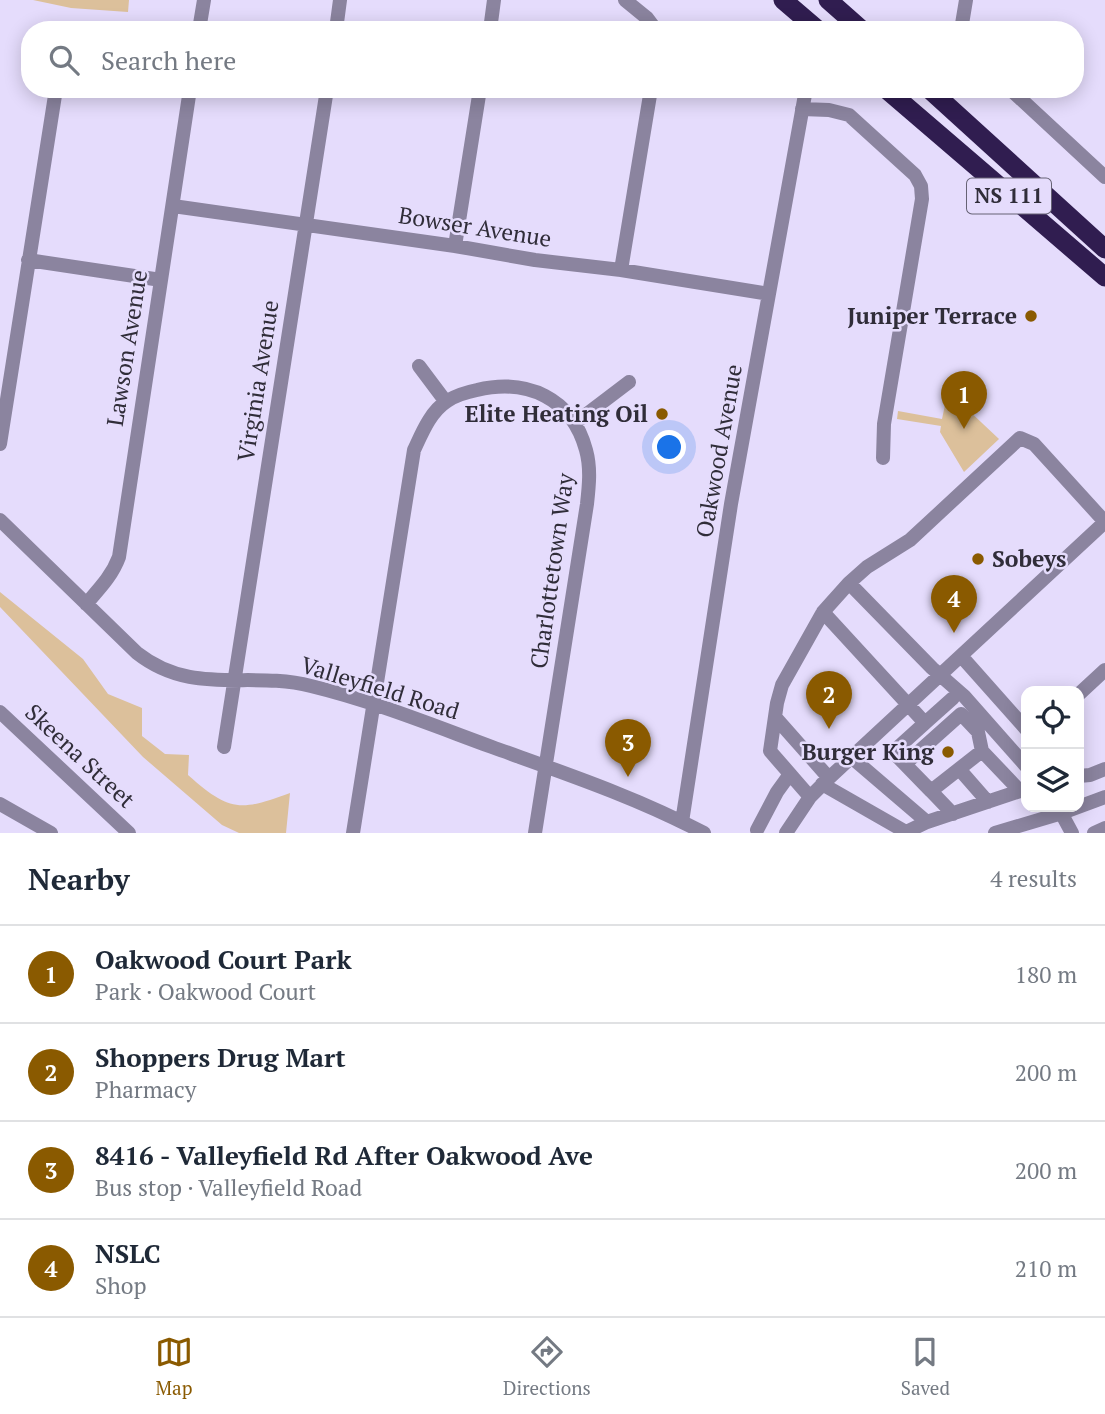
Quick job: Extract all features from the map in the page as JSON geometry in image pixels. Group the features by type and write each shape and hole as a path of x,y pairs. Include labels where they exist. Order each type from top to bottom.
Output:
{"highway":[{"path":"783,0 808,21"},
{"path":"828,0 852,21"},
{"name":"NS 111","path":"896,98 1105,277"},
{"name":"NS 111","path":"939,98 1105,249"}],"street":[{"path":"200,21 204,0"},
{"path":"337,21 340,0"},
{"path":"492,21 495,0"},
{"path":"625,0 649,21"},
{"path":"962,21 966,0"},
{"path":"0,444 55,98"},
{"name":"Lawson Avenue","path":"86,604 104,584 119,557 189,98"},
{"name":"Virginia Avenue","path":"224,747 326,98"},
{"path":"455,246 479,98"},
{"path":"621,270 650,98"},
{"name":"Oakwood Avenue","path":"682,822 731,504 804,98"},
{"path":"1020,98 1105,177"},
{"path":"802,109 829,110 849,115 915,175 922,186 884,424 883,458"},
{"name":"Bowser Avenue","path":"173,205 769,294"},
{"path":"28,260 161,280"},
{"path":"353,833 414,450 429,420 446,402 419,366"},
{"path":"575,422 629,382"},
{"name":"Charlottetown Way","path":"446,402 459,395 489,387 516,386 539,393 556,402 575,422 586,450 589,482 535,833"},
{"path":"786,833 810,797 826,781 1105,522 1034,444 1020,439 910,540 867,567 824,612 782,685 770,751 810,797"},
{"name":"Valleyfield Road","path":"0,520 137,653 161,669 193,679 307,684 374,704 620,794 704,833"},
{"path":"849,583 964,696 1021,760"},
{"path":"824,612 925,723"},
{"path":"962,657 1021,723"},
{"path":"1084,689 1105,670"},
{"path":"893,752 953,698"},
{"name":"Skeena Street","path":"0,712 129,833"},
{"path":"775,717 826,781 906,832 927,822 1020,791 982,751 978,732 961,714 905,765"},
{"path":"876,734 953,814"},
{"path":"994,764 1010,748"},
{"path":"931,791 982,751"},
{"path":"851,757 927,822"},
{"path":"1084,776 1105,769"},
{"path":"960,770 988,802"},
{"path":"757,830 776,792 790,774"},
{"path":"1084,803 1105,797"},
{"path":"0,804 51,833"},
{"path":"995,833 1011,831 1055,812"},
{"path":"1061,812 1072,833"},
{"path":"1094,833 1105,828"}],"shaded area":[{"path":"33,0 129,0 128,12 71,8"},
{"path":"948,391 999,439 964,472 940,432 941,426 897,419 898,411 942,419"},
{"path":"0,592 83,659 108,694 142,708 142,736 165,754 189,755 188,775 214,796 235,805 246,805 290,793 286,833 239,833 222,825 143,757 0,607"}],"place":[{"name":"Juniper Terrace","path":"1031,316"},
{"name":"Elite Heating Oil","path":"662,414"},
{"name":"Oakwood Court Park","path":"964,429"},
{"name":"Sobeys","path":"978,559"},
{"name":"NSLC","path":"954,633"},
{"name":"Shoppers Drug Mart","path":"829,729"},
{"name":"Burger King","path":"948,752"},
{"name":"8416 - Valleyfield Rd After Oakwood Ave","path":"628,777"}]}
